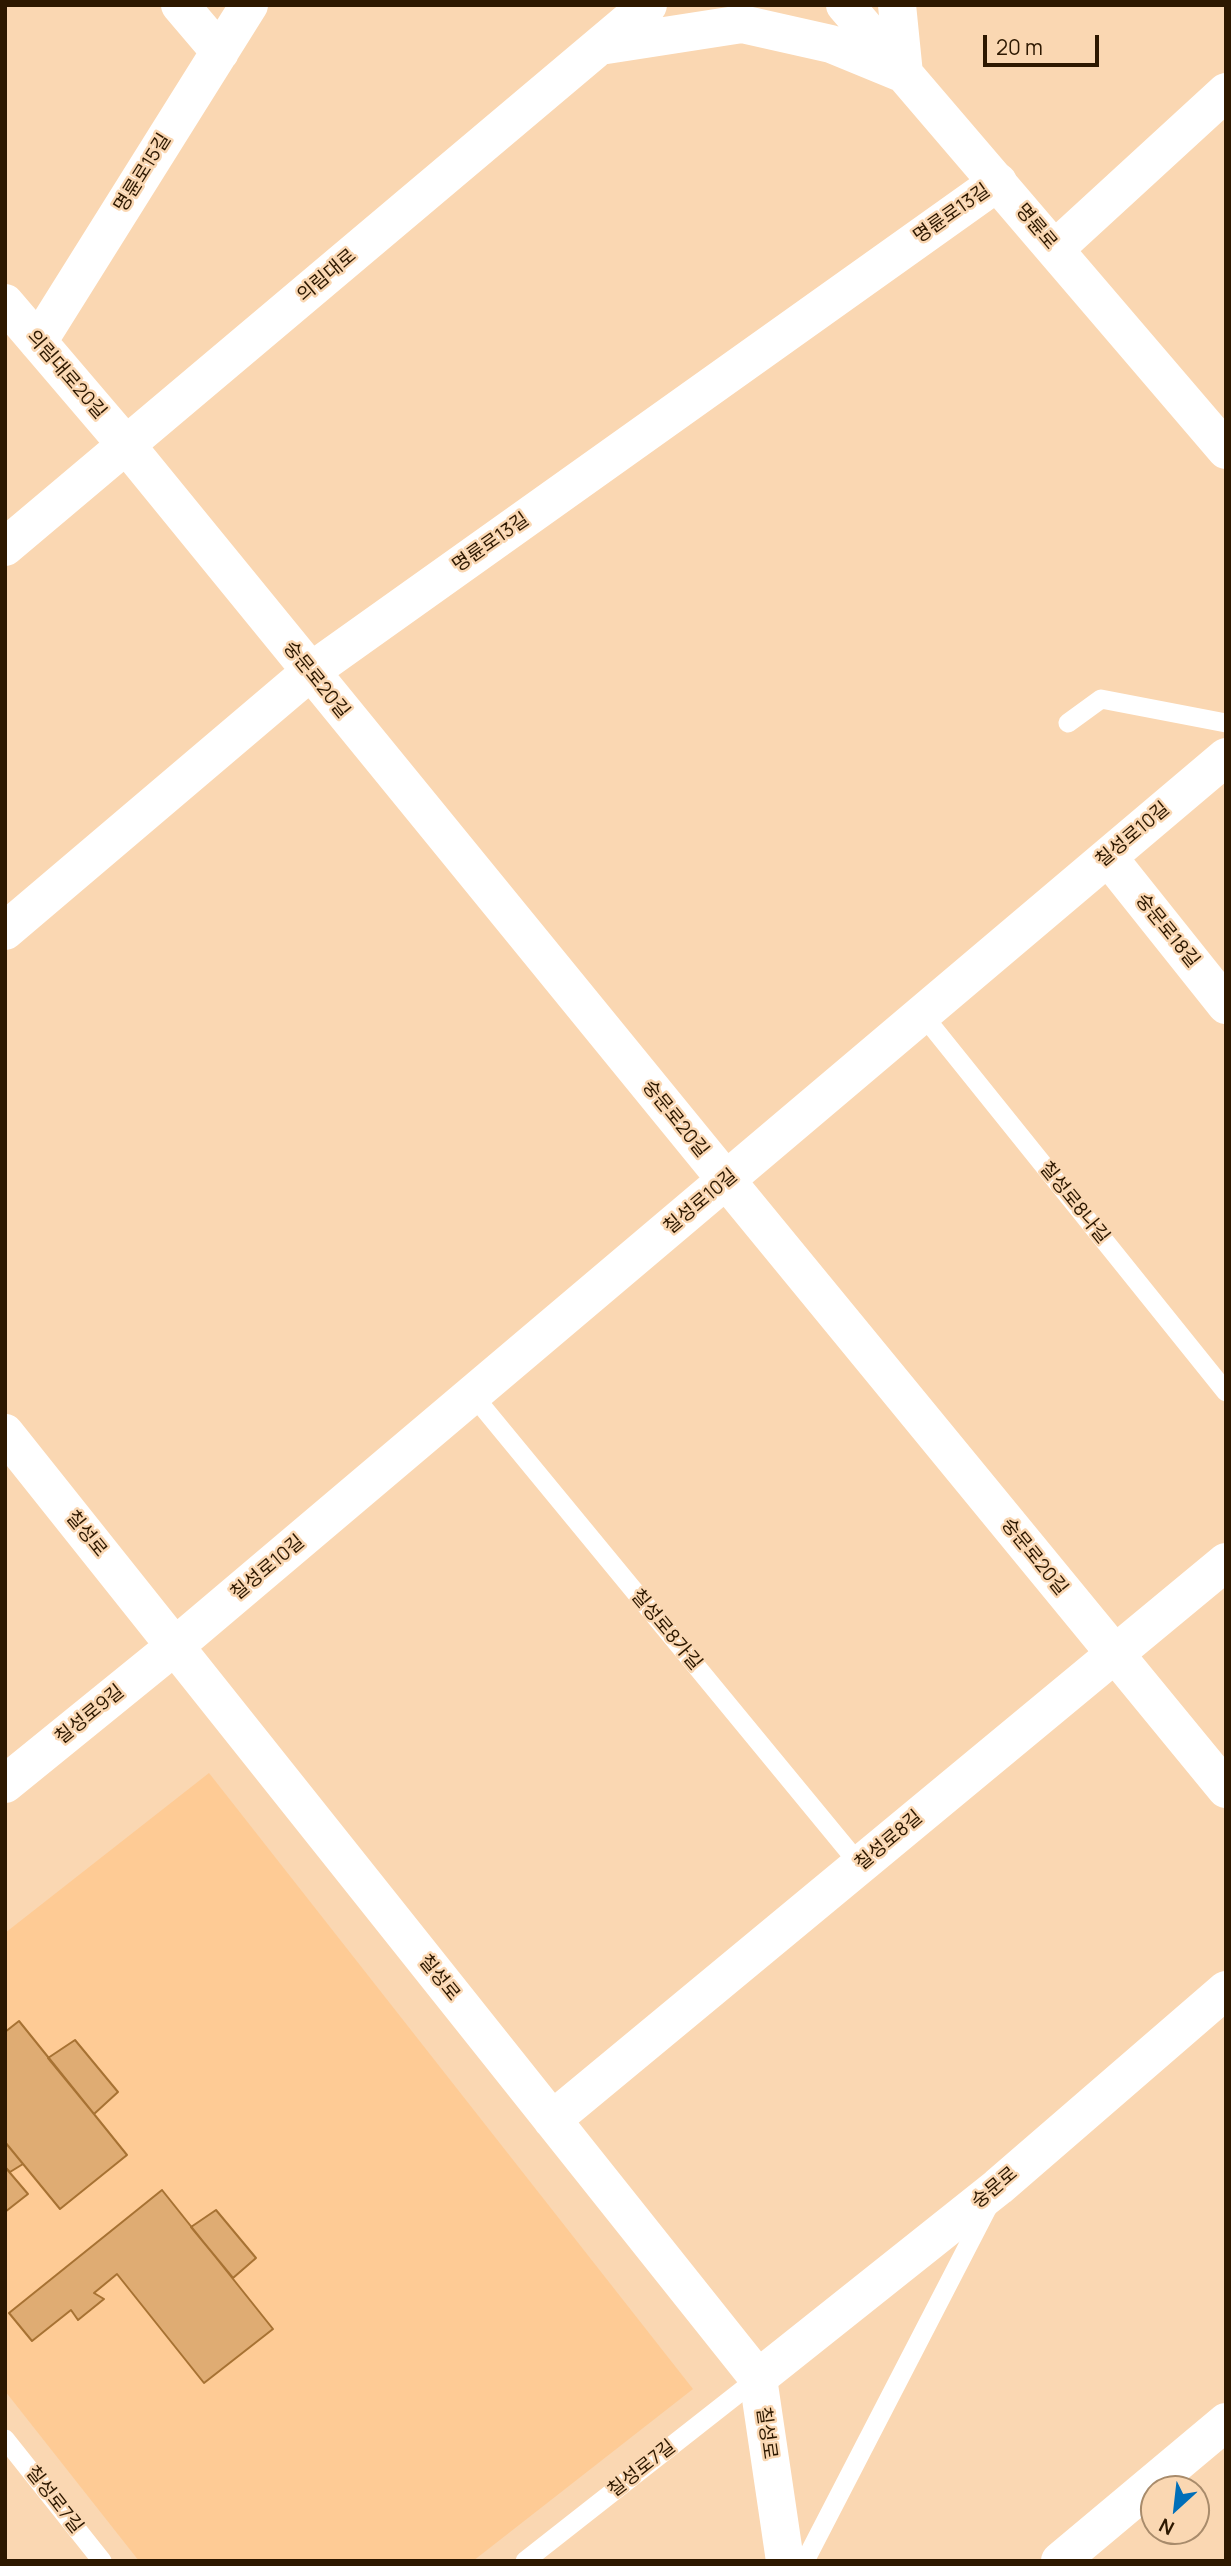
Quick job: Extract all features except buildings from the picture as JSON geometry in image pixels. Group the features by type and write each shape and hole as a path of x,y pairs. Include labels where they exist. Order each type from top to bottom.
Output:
{"street":[{"path":"180,5 220,52"},
{"name":"명륜로15길","path":"38,342 249,5"},
{"path":"608,5 597,47 742,24 831,44 904,74 897,5"},
{"name":"의림대로","path":"5,547 648,5"},
{"name":"명륜로","path":"845,5 1226,450"},
{"path":"1055,249 1226,92"},
{"name":"명륜로13길","path":"5,932 310,672 998,182"},
{"name":"의림대로20길","path":"5,303 127,446"},
{"name":"숭문로20길","path":"127,446 1226,1789"},
{"name":"칠성로10길","path":"175,1646 1226,757"},
{"name":"숭문로18길","path":"1108,857 1226,1006"},
{"name":"칠성로","path":"5,1433 758,2378 785,2561"},
{"name":"칠성로8길","path":"552,2120 1226,1562"},
{"name":"칠성로9길","path":"5,1784 175,1646"},
{"name":"숭문로","path":"758,2378 998,2187 1226,1990"},
{"path":"1060,2561 1226,2422"}],"lane":[{"path":"1068,723 1101,699 1226,723"},
{"name":"칠성로8나길","path":"922,1014 1226,1392"},
{"name":"칠성로8가길","path":"472,1394 860,1865"},
{"path":"805,2561 998,2187"},
{"name":"칠성로7길","path":"525,2561 758,2378"},
{"name":"칠성로7길","path":"5,2439 102,2561"}],"shaded area":[{"path":"209,1773 693,2389 473,2561 139,2561 5,2391 5,1933"}]}
